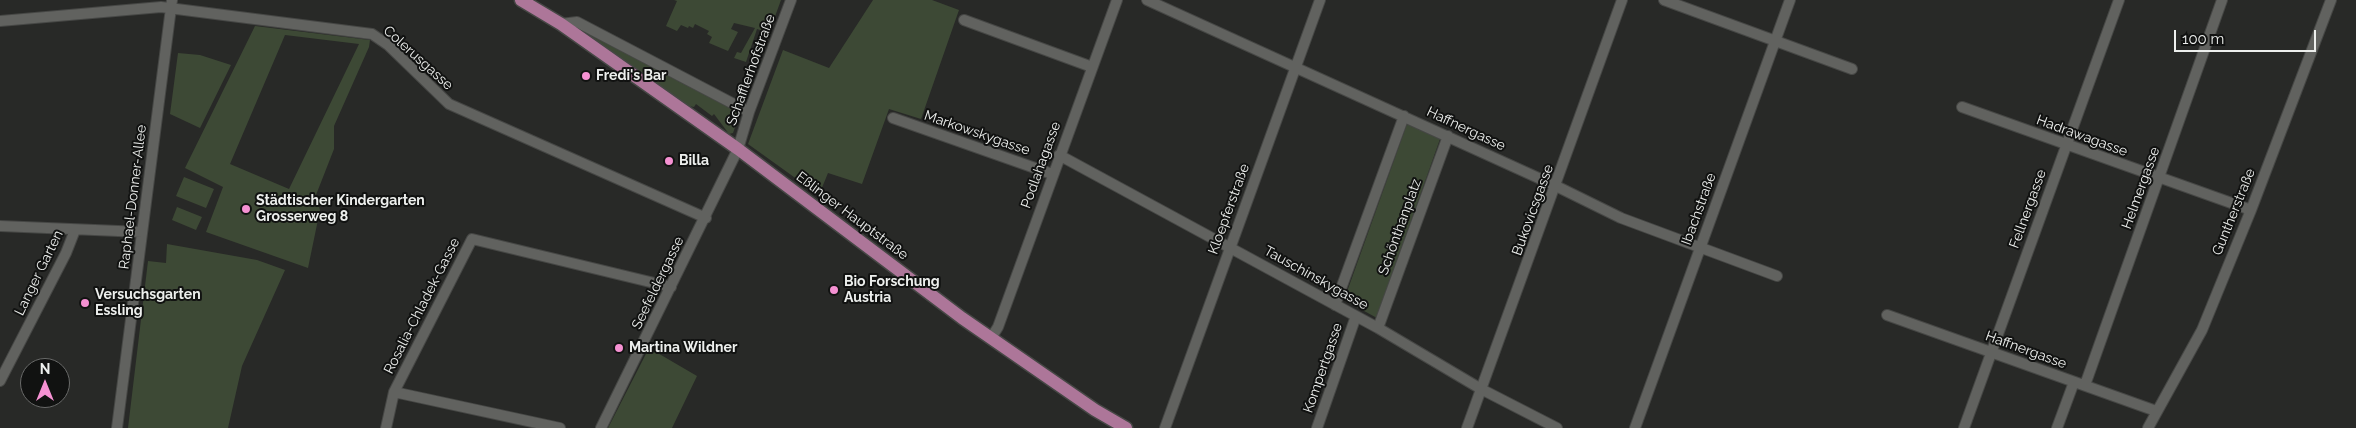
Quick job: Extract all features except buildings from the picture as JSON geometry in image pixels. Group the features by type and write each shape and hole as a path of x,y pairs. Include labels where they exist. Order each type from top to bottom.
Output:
{"main road":[{"name":"Eßlinger Hauptstraße","path":"521,0 561,24 738,149 991,338 1095,410 1126,428"}],"street":[{"name":"Schafflerhofstraße","path":"738,149 749,112 790,0"},
{"name":"Podlahagasse","path":"991,338 998,327 1052,174 1117,0"},
{"name":"Haffnergasse","path":"1146,0 1295,69 1448,136 1621,218 1777,276"},
{"name":"Kloepferstraße","path":"1165,428 1320,0"},
{"name":"Bukovicsgasse","path":"1467,428 1622,0"},
{"path":"1664,0 1852,69"},
{"name":"Ibachstraße","path":"1635,428 1790,0"},
{"name":"Fellnergasse","path":"1964,428 2119,0"},
{"name":"Helmergasse","path":"2085,386 2222,0"},
{"name":"Guntherstraße","path":"2148,428 2202,330 2251,210 2331,0"},
{"name":"Colerusgasse","path":"0,21 171,4 189,12 372,34 388,45 449,104 706,218"},
{"name":"Raphael-Donner-Allee","path":"117,428 171,4"},
{"path":"964,20 1092,67"},
{"name":"Eßlinger Hauptstraße","path":"561,24 577,22 749,112"},
{"name":"Hadrawagasse","path":"1962,107 2066,146 2251,210"},
{"path":"1335,306 1404,116"},
{"name":"Markowskygasse","path":"892,118 1052,174"},
{"name":"Schönthanplatz","path":"1378,328 1448,136"},
{"name":"Seefeldergasse","path":"601,428 706,218 738,149"},
{"name":"Tauschinskygasse","path":"1059,155 1378,328 1481,389 1557,428"},
{"path":"0,226 142,232"},
{"name":"Langer Garten","path":"0,381 66,253 75,230"},
{"name":"Rosalia-Chladek-Gasse","path":"560,428 394,392 472,239 671,287"},
{"name":"Haffnergasse","path":"1887,315 2156,411"},
{"name":"Kompertgasse","path":"1317,428 1356,316"},
{"path":"2057,428 2074,382"},
{"path":"386,428 394,392"}],"green space":[{"path":"674,0 781,0 769,33 757,29 746,62 734,58 737,52 741,53 755,28 734,23 731,29 738,32 728,51 709,43 712,37 707,34 709,31 695,24 693,28 681,25 677,31 666,26 677,1"},
{"path":"873,0 932,0 959,10 921,119 889,109 862,184 828,173 819,195 748,144 783,50 829,68"},
{"path":"575,25 737,110 739,116 733,133 729,134 714,114 712,116 696,104 694,107 683,105 575,29"},
{"path":"255,26 370,40 369,47 334,126 334,149 316,195 320,210 308,268 206,232 223,187 185,168","holes":["285,35 359,44 289,189 230,164"]},
{"path":"178,53 200,55 231,65 200,128 170,114"},
{"path":"1407,124 1440,139 1377,318 1344,300"},
{"path":"184,177 214,189 206,208 176,196"},
{"path":"177,207 202,217 196,230 172,220"},
{"path":"167,244 257,260 285,270 242,366 228,428 128,428 148,261 166,263"},
{"path":"649,348 697,376 672,428 608,428"}],"place":[{"name":"Fredi's Bar","path":"586,76"},
{"name":"Billa","path":"669,161"},
{"name":"Städtischer Kindergarten Grosserweg 8","path":"246,209"},
{"name":"Bio Forschung Austria","path":"834,290"},
{"name":"Versuchsgarten Essling","path":"85,303"},
{"name":"Martina Wildner","path":"619,348"}]}
